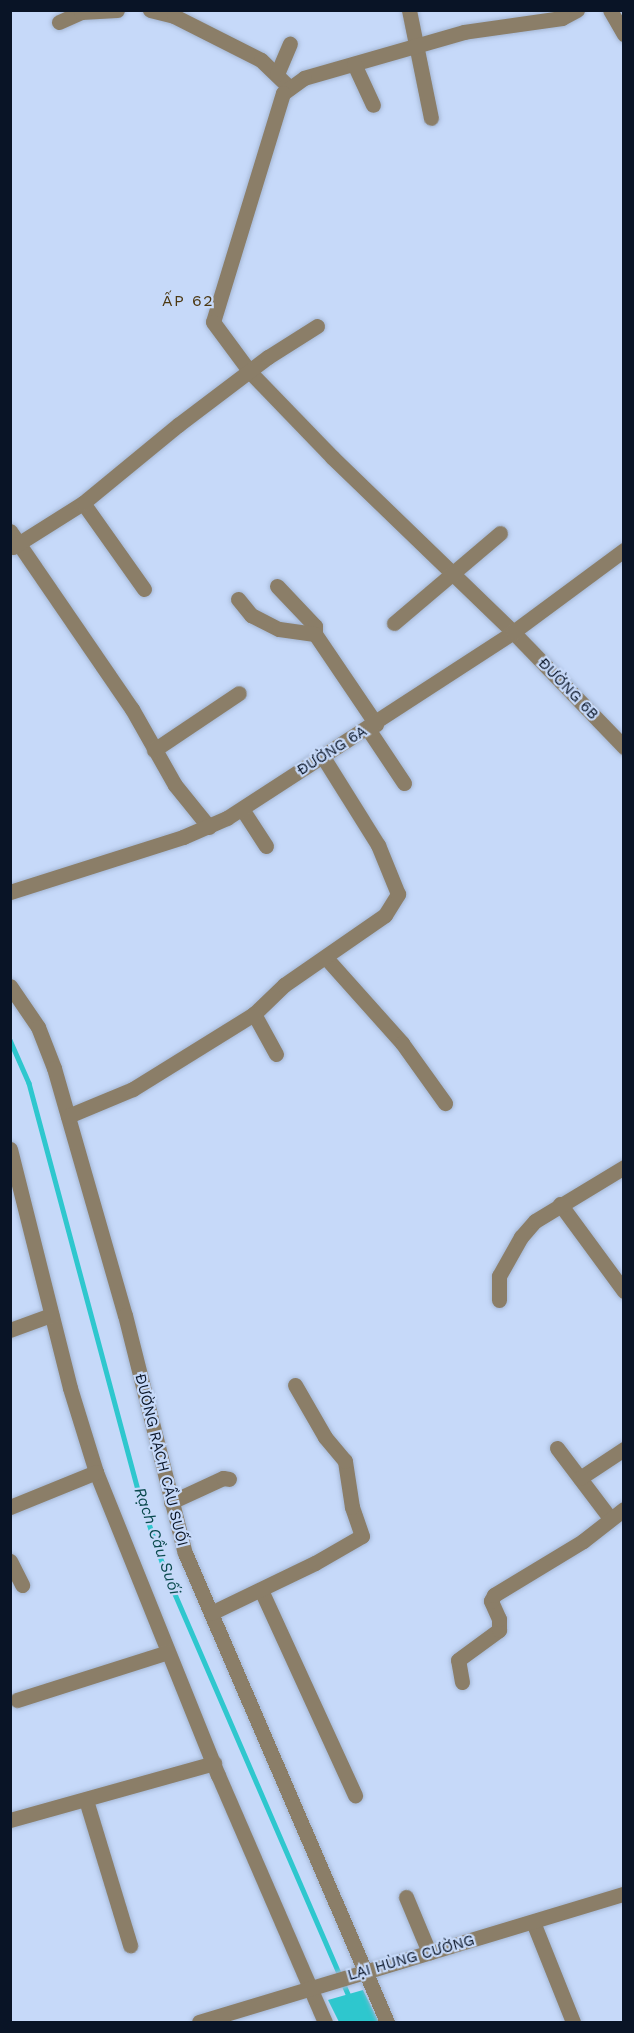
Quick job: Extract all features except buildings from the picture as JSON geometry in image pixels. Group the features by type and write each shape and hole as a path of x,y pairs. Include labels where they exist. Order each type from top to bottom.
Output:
{"street":[{"path":"59,22 93,11 117,10"},
{"path":"150,10 174,16 261,60 290,88 304,78 464,32 562,18 577,10"},
{"path":"194,10 197,29"},
{"path":"409,10 431,118"},
{"path":"610,10 624,34"},
{"path":"277,74 290,44"},
{"path":"354,64 373,105"},
{"name":"ĐƯỜNG 6B","path":"290,88 283,93 274,111 213,322 250,372 450,574 513,632 624,747"},
{"path":"15,547 83,503 250,372 317,326"},
{"path":"83,503 144,589"},
{"path":"10,531 15,547 132,709 175,785 209,827"},
{"path":"394,622 500,533"},
{"name":"ĐƯỜNG 6A","path":"10,892 209,827 242,809 513,632 624,550"},
{"path":"277,585 315,626 315,634 404,783"},
{"path":"238,599 252,615 279,629 315,634"},
{"path":"154,750 239,693"},
{"path":"68,1116 134,1089 254,1014 284,985 327,959 385,915 398,894 378,845 323,756"},
{"path":"242,809 266,846"},
{"path":"327,959 402,1043 445,1103"},
{"name":"ĐƯỜNG RẠCH CẦU SUỐI","path":"10,986 38,1027 68,1116 125,1315 185,1553 363,1972 387,2022"},
{"path":"254,1014 276,1054"},
{"path":"10,1149 45,1279 51,1315 96,1472 214,1763 314,1987 325,2022"},
{"path":"499,1300 499,1276 521,1237 535,1221 623,1168"},
{"path":"560,1204 624,1291"},
{"path":"10,1329 51,1315"},
{"path":"212,1613 261,1590 362,1536 352,1507 345,1461 325,1437 295,1385"},
{"path":"557,1448 610,1518"},
{"path":"580,1478 624,1449"},
{"path":"10,1507 96,1472"},
{"path":"171,1502 223,1478 229,1479"},
{"path":"462,1682 458,1660 499,1630 499,1619 491,1601 494,1595 583,1541 624,1509"},
{"path":"10,1561 22,1585"},
{"path":"261,1590 356,1795"},
{"path":"17,1700 168,1652"},
{"path":"10,1820 214,1763"},
{"path":"86,1800 130,1945"},
{"name":"LẠI HÙNG CƯỜNG","path":"199,2022 624,1894"},
{"path":"406,1897 429,1952"},
{"path":"533,1922 573,2022"}],"shaded area":[{"path":"363,1990 379,2022 339,2022 328,2000"}],"waterway":[{"name":"Rạch Cầu Suối","path":"10,1040 29,1083 139,1494 165,1571 350,1999"}],"district":[{"name":"ẤP 62","path":"188,301"}]}
